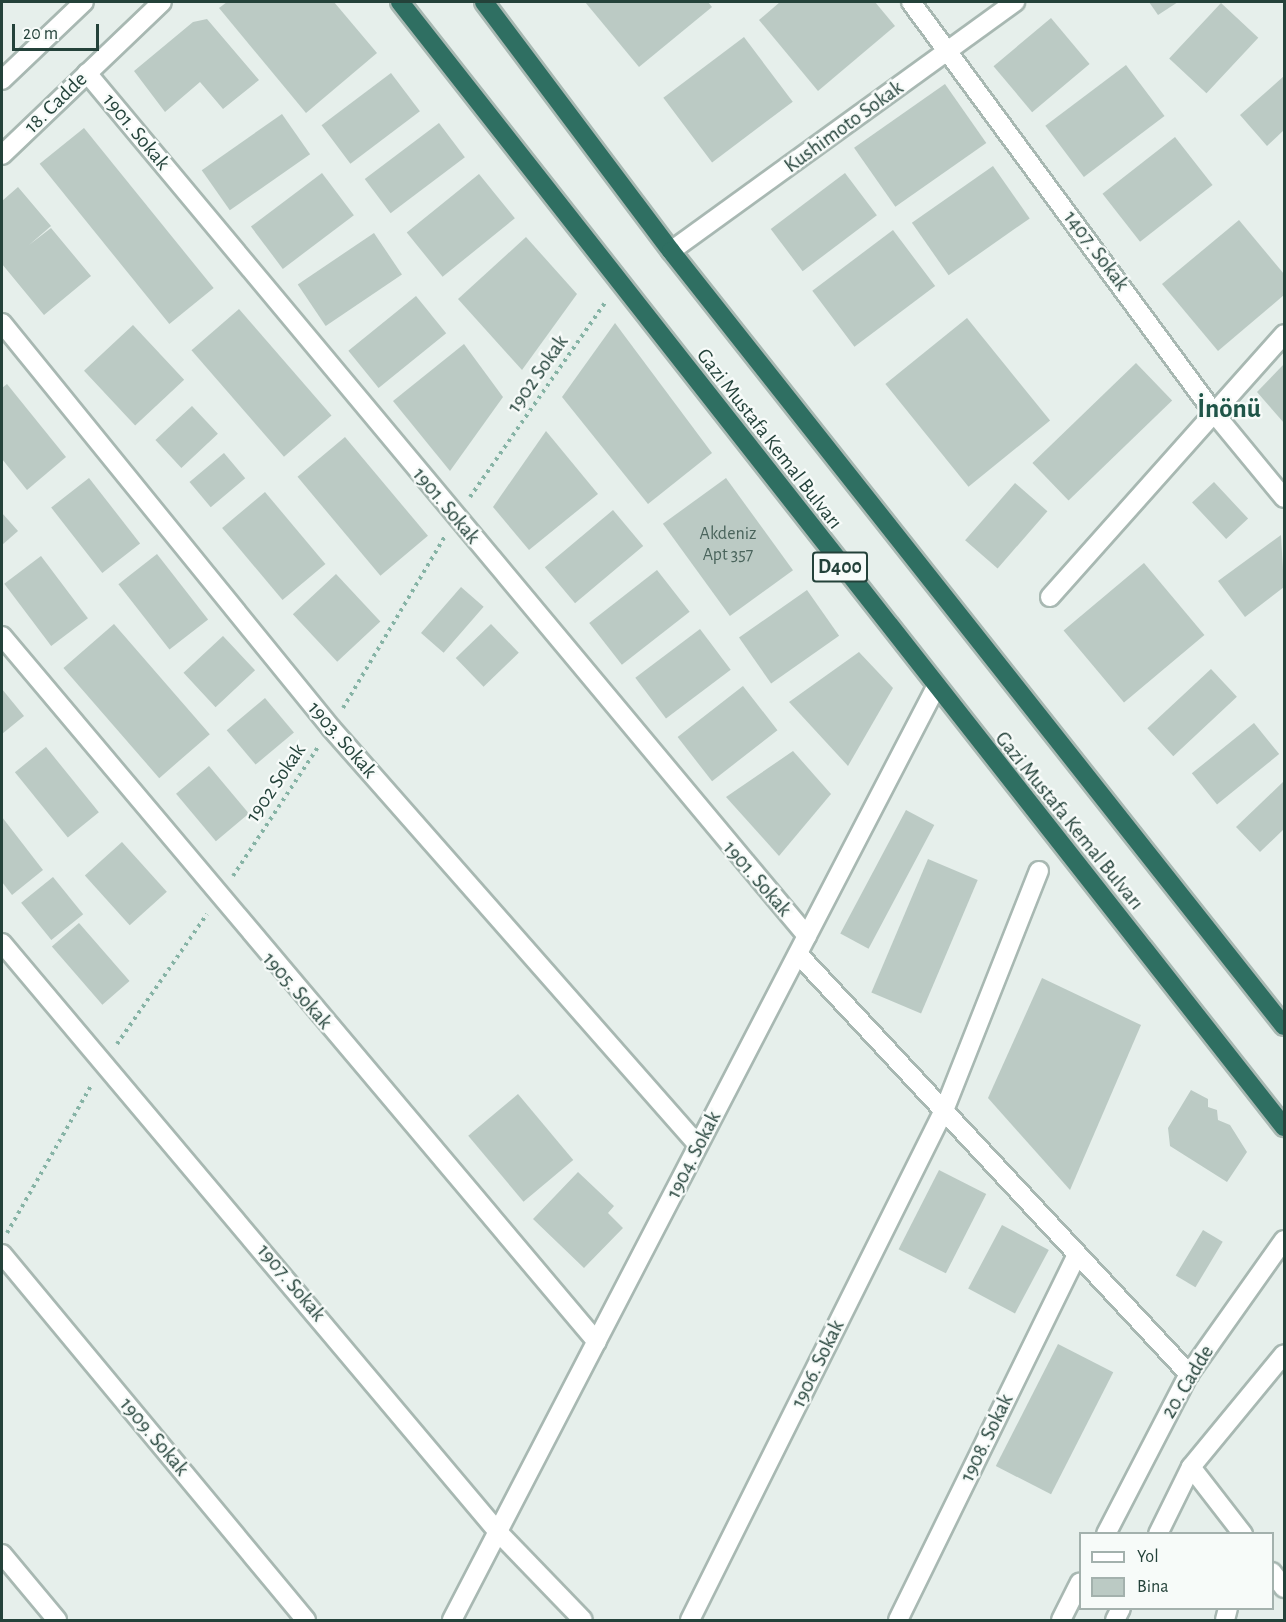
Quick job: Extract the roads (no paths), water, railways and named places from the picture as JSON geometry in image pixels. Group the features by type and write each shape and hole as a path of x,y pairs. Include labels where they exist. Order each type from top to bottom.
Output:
{"highway":[{"name":"Gazi Mustafa Kemal Bulvarı","path":"400,2 935,689 1284,1127"},
{"name":"Gazi Mustafa Kemal Bulvarı","path":"484,2 671,251 1284,1026"}],"street":[{"path":"2,80 84,2"},
{"name":"18. Cadde","path":"2,154 162,2"},
{"name":"1407. Sokak","path":"911,2 1214,413 1284,498"},
{"name":"Kushimoto Sokak","path":"671,251 1015,2"},
{"name":"1901. Sokak","path":"87,73 807,936"},
{"name":"1903. Sokak","path":"2,323 331,728 698,1145"},
{"path":"1050,597 1284,334"},
{"name":"1905. Sokak","path":"2,636 218,898 597,1342"},
{"name":"1904. Sokak","path":"452,1620 935,689"},
{"name":"1906. Sokak","path":"690,1620 945,1108 1039,872"},
{"name":"1907. Sokak","path":"2,943 105,1061 498,1532 582,1620"},
{"path":"798,954 945,1108 1077,1255 1189,1374"},
{"name":"20. Cadde","path":"1107,1532 1189,1374 1284,1240"},
{"name":"1909. Sokak","path":"2,1254 306,1620"},
{"name":"1908. Sokak","path":"898,1620 1077,1255"},
{"path":"1158,1532 1191,1467 1284,1354"},
{"path":"1191,1467 1242,1532"},
{"path":"2,1554 57,1620"},
{"path":"1274,1575 1284,1588"},
{"path":"1061,1620 1079,1584"}],"district":[{"name":"İnönü","path":"1229,409"}]}
